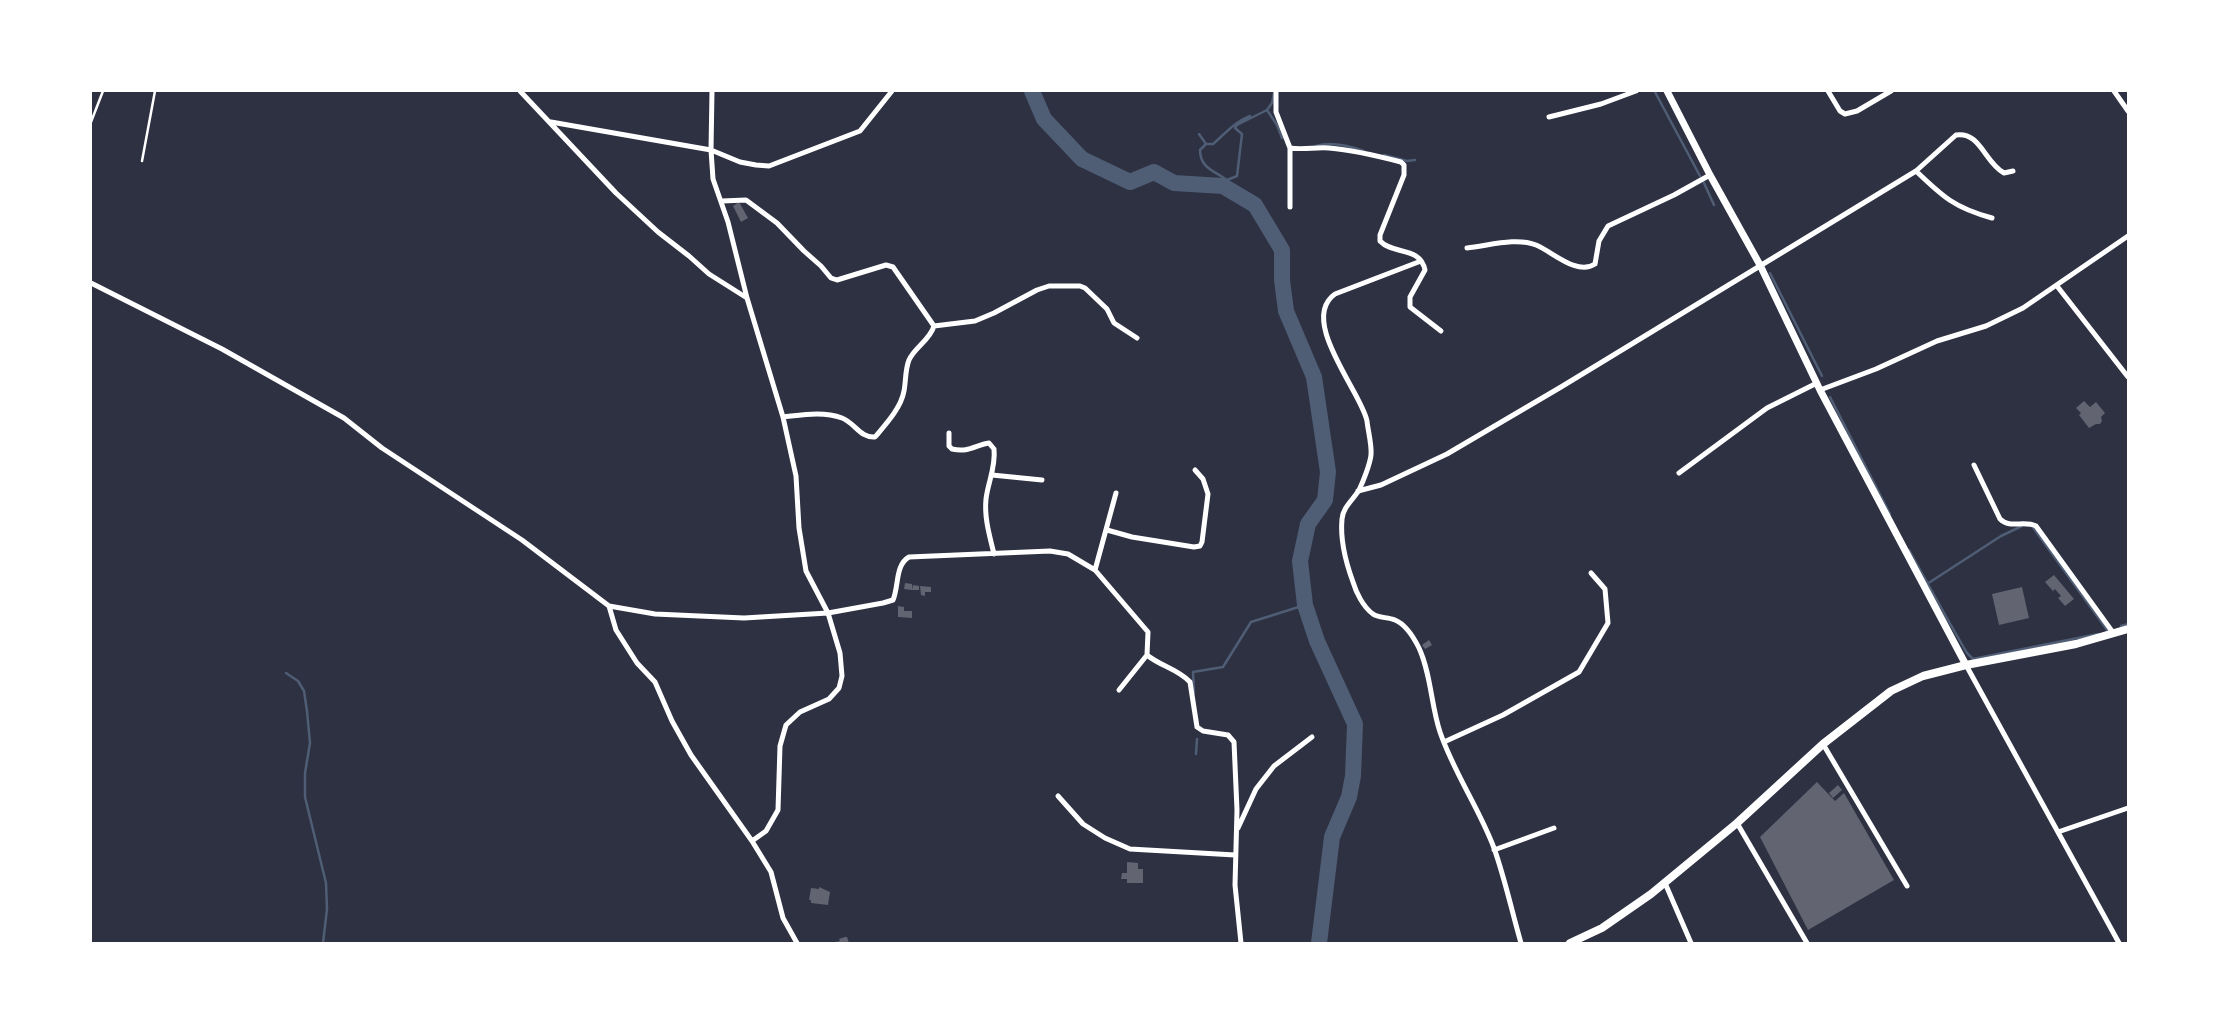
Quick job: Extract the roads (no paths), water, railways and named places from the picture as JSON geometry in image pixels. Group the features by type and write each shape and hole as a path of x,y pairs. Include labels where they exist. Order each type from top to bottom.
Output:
{"main road":[{"path":"1667,91 1710,175 1760,264 1819,387 1966,665"},
{"path":"1570,943 1602,928 1665,883 1737,823 1824,744 1891,691 1923,676 1966,665 2040,652 2128,629"}],"street":[{"path":"520,91 551,122 572,147 658,232 709,274 747,298"},
{"path":"712,91 711,150 713,178 722,201 747,298 783,417 796,476 799,528 806,571 828,613 840,652 842,676 839,688 829,699 800,712 786,726 780,746 778,810 766,831 752,842"},
{"path":"551,122 711,150 748,164 769,166 860,131 892,91"},
{"path":"1276,91 1276,112 1290,148 1290,207"},
{"path":"1549,118 1601,104 1636,91"},
{"path":"1828,91 1840,111 1845,114 1857,111 1891,91"},
{"path":"2114,91 2128,111"},
{"path":"1358,491 1381,485 1447,454 1570,382 1760,264 1916,171 1956,135 1963,134 1972,138 1996,169 2004,173 2013,171"},
{"path":"1290,148 1303,150 1326,148 1346,150 1401,162 1405,168 1404,175 1380,235 1380,241 1384,245 1412,253 1421,261 1425,270 1410,298 1410,306 1441,331"},
{"path":"1916,171 1952,203 1968,212 1992,218"},
{"path":"1467,248 1523,241 1536,245 1578,267 1588,268 1595,264 1599,241 1608,226 1674,195 1710,175"},
{"path":"722,201 746,200 777,223 831,278 837,280 886,265 893,267 934,326"},
{"path":"1679,473 1767,408 1819,387 1876,370 1937,341 1986,326 2023,308 2128,236"},
{"path":"1421,261 1335,294 1330,298 1325,310 1329,344 1347,383 1359,399 1366,419 1371,455 1358,491 1349,502 1342,518 1343,547 1353,582 1361,600 1373,614 1396,620 1408,631 1419,649 1444,742 1458,776 1480,815 1494,850 1521,943"},
{"path":"91,283 222,349 344,418 382,448 522,540 609,606 655,614 744,618 828,613 893,600 897,590 900,566 903,560 909,557 1050,551 1073,557 1095,570 1148,632 1147,655 1118,690"},
{"path":"934,326 975,320 994,313 1037,290 1049,286 1080,286 1086,288 1107,308 1114,323 1137,338"},
{"path":"2057,286 2128,377"},
{"path":"783,417 831,414 844,418 864,435 875,437 895,411 904,393 908,362 932,332 934,326"},
{"path":"949,433 949,446 952,449 975,449 982,444 989,443 994,449 992,475 986,500 988,527 994,554"},
{"path":"1974,465 2000,519 2006,524 2036,526 2114,634"},
{"path":"1107,530 1132,538 1200,546 1208,494 1203,479 1195,470"},
{"path":"992,475 1042,480"},
{"path":"1095,570 1116,493"},
{"path":"1444,742 1503,715 1579,672 1608,623 1605,589 1591,573"},
{"path":"609,606 616,630 637,663 655,682 672,721 692,755 771,872 783,918 797,943"},
{"path":"1147,655 1155,662 1166,666 1190,682 1197,727 1203,731 1228,735 1232,738 1236,748 1236,901 1241,943"},
{"path":"1966,665 2119,943"},
{"path":"1237,831 1256,789 1269,771 1312,737"},
{"path":"1824,744 1907,886"},
{"path":"1058,796 1083,824 1105,838 1130,849 1235,854"},
{"path":"2058,832 2128,808"},
{"path":"1737,823 1807,943"},
{"path":"1494,850 1554,828"},
{"path":"1665,883 1691,943"}],"lane":[{"path":"91,122 103,91"},
{"path":"142,161 155,91"}],"waterway":[{"path":"1032,91 1044,119 1082,159 1130,182 1154,172 1174,183 1223,186 1255,205 1282,250 1282,280 1286,311 1314,377 1328,472 1325,500 1308,524 1300,561 1305,605 1317,641 1355,724 1353,776 1349,797 1332,837 1319,943"},
{"path":"1655,92 1700,176"},
{"path":"1267,110 1272,103 1274,93"},
{"path":"1227,180 1237,176 1242,134 1235,128 1237,125 1267,110 1277,125 1282,138"},
{"path":"1206,144 1213,144 1234,125 1250,116"},
{"path":"1199,134 1206,144 1200,150 1206,166 1228,181 1238,194"},
{"path":"1316,146 1334,144 1364,151"},
{"path":"1384,155 1407,161 1415,160"},
{"path":"1704,183 1714,205"},
{"path":"1770,273 1822,376"},
{"path":"1830,397 1890,514"},
{"path":"1927,584 2001,536 2022,526"},
{"path":"2032,526 2108,631 2106,632"},
{"path":"1909,550 1967,653 1973,659 2098,634"},
{"path":"1194,693 1193,672 1223,667 1251,622 1305,605"},
{"path":"2121,626 2128,624"},
{"path":"286,673 298,681 304,691 307,711 310,743 305,773 305,797 326,883 327,909 323,943"},
{"path":"1196,754 1197,739"}]}
